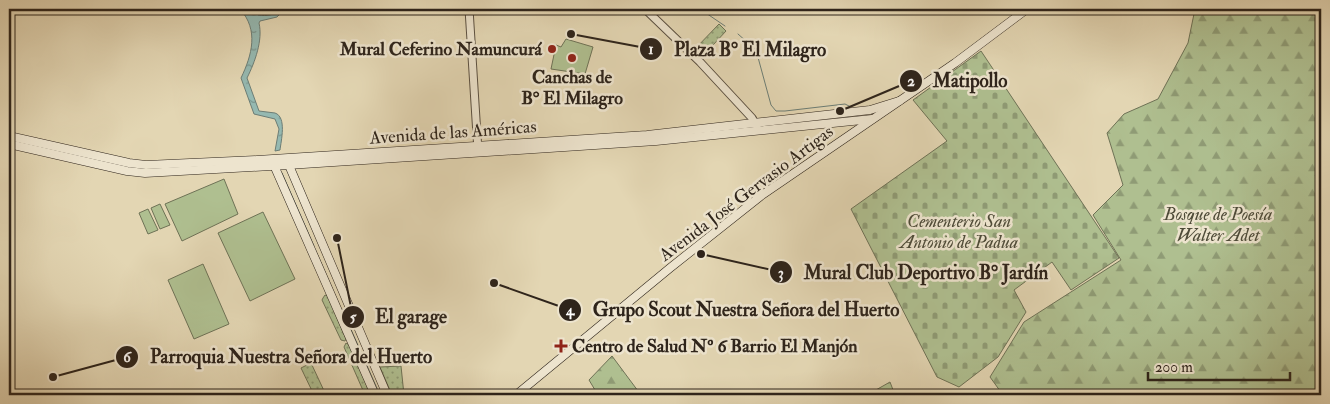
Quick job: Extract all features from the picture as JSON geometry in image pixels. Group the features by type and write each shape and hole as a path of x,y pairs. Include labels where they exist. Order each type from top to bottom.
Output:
{"main road":[{"name":"Avenida José Gervasio Artigas","path":"516,395 745,208 970,53 1027,9"},
{"name":"Avenida de las Américas","path":"757,127 870,110 899,101"},
{"name":"Avenida de las Américas","path":"9,136 146,165 288,162 872,119"},
{"name":"Avenida de las Américas","path":"9,144 135,172 273,162"},
{"path":"273,162 376,395"},
{"path":"288,162 387,395"}],"street":[{"path":"469,9 478,149"},
{"path":"646,9 700,62 757,127"}],"green space":[{"name":"Bosque de Poesía Walter Adet","path":"1195,9 1321,9 1321,170 1315,175 1321,184 1321,395 1003,395 990,377 1024,322 1121,260 1093,215 1123,185 1107,133 1124,114 1158,99 1188,43"},
{"path":"719,24 726,31 701,58 694,50"},
{"name":"Canchas de B° El Milagro","path":"566,39 593,47 585,74 551,69 556,45 561,47"},
{"name":"Cementerio San Antonio de Padua","path":"981,51 1119,258 1071,290 1052,262 1014,290 1026,312 998,357 959,387 937,377 851,209 947,141 913,100"},
{"path":"224,179 238,214 182,241 165,204"},
{"path":"160,204 170,225 160,229 151,208"},
{"path":"148,209 158,230 148,234 139,213"},
{"path":"263,212 295,279 250,301 218,233"},
{"path":"203,264 229,324 194,339 168,280"},
{"path":"325,295 328,296 346,339 345,341 341,340 322,300"},
{"path":"346,343 349,345 371,395 365,395 344,347"},
{"path":"612,356 641,395 598,395 589,380"},
{"path":"311,363 326,395 314,395 301,368"},
{"path":"401,366 404,395 392,395 380,367"},
{"path":"890,382 895,395 867,395"}],"water":[{"path":"240,9 252,9 258,15 264,15 285,9 277,17 260,21 258,51 247,78 259,111 275,113 281,119 280,150 275,151 279,129 275,119 254,114 241,78 251,52 252,34 250,25"}],"waterway":[{"path":"700,9 725,26"},
{"path":"738,34 756,50 771,105 776,111 845,104 851,107"},
{"path":"282,173 314,246"},
{"path":"315,249 339,304"},
{"path":"342,309 380,395"}],"place":[{"name":"Plaza B° El Milagro","path":"571,34"},
{"name":"Mural Ceferino Namuncurá","path":"552,49"},
{"name":"Canchas de B° El Milagro","path":"572,58"},
{"name":"Matipollo","path":"840,111"},
{"name":"El garage","path":"337,238"},
{"name":"Mural Club Deportivo B° Jardín","path":"701,254"},
{"name":"Grupo Scout Nuestra Señora del Huerto","path":"494,283"},
{"name":"Centro de Salud Nº 6 Barrio El Manjón","path":"561,346"},
{"name":"Parroquia Nuestra Señora del Huerto","path":"53,377"}]}
